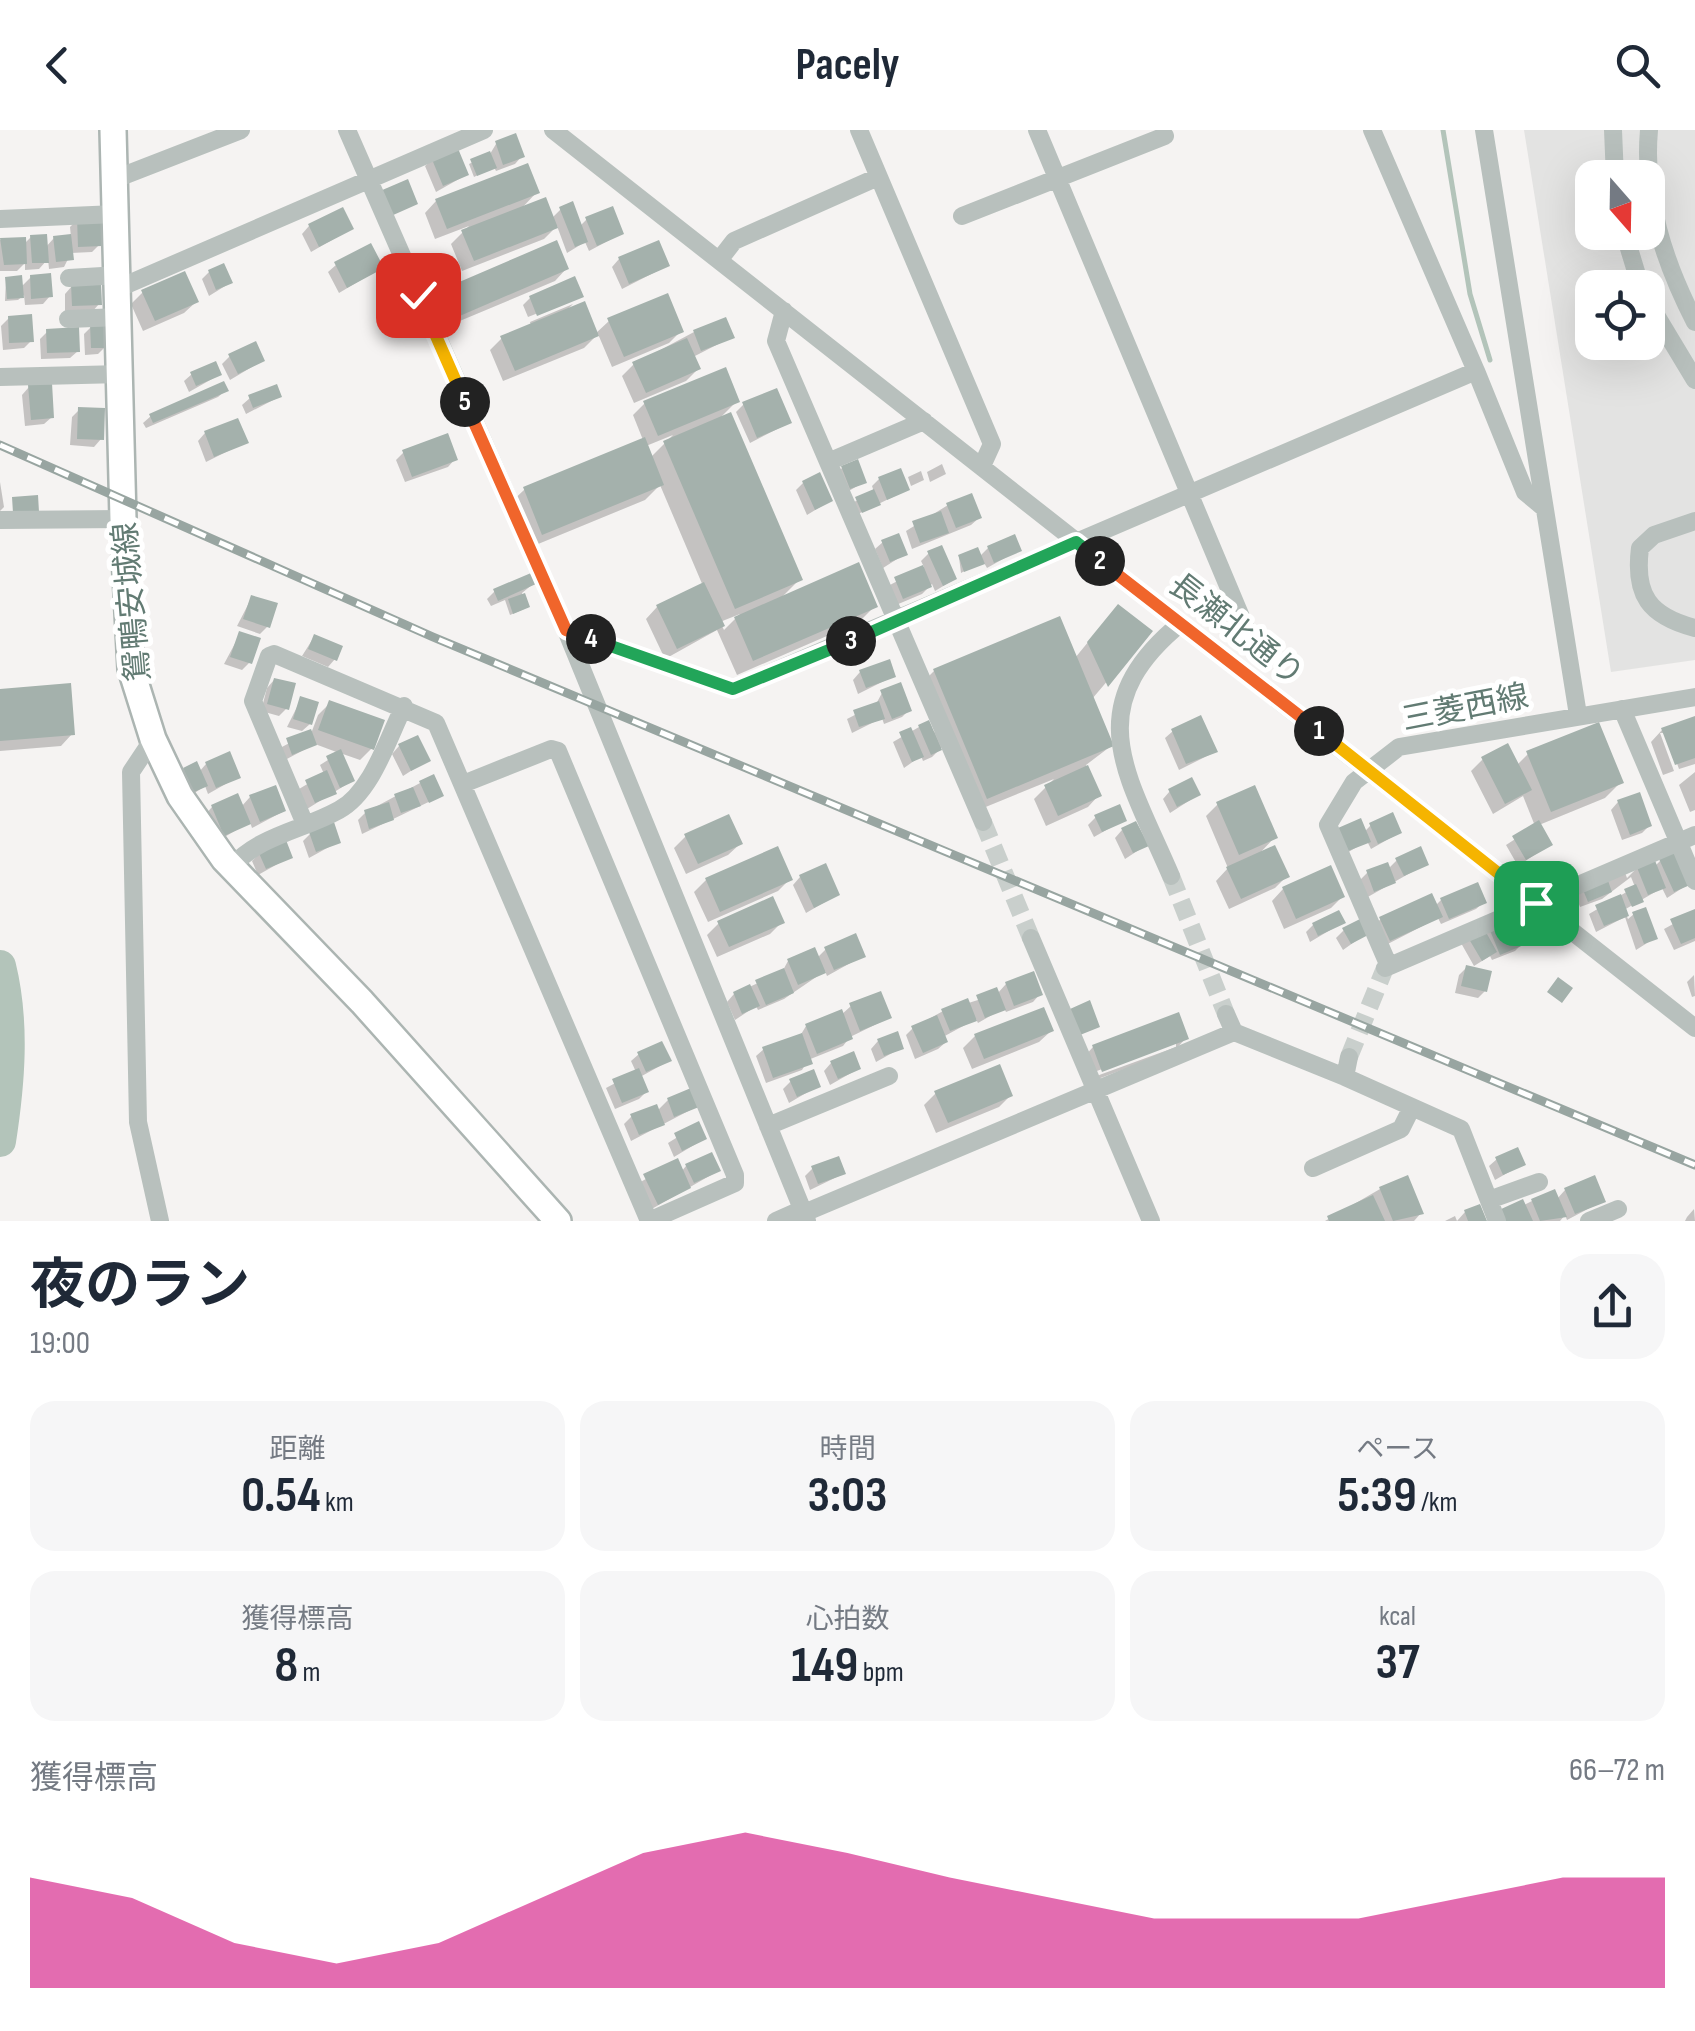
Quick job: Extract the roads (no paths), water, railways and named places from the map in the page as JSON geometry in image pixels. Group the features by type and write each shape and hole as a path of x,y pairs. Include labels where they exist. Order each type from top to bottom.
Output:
{"main road":[{"name":"鴛鴨安城線","path":"113,130 131,670 153,739 180,796 231,867 362,1002 558,1221"}],"street":[{"path":"115,179 241,130"},
{"path":"347,130 566,630 805,1215"},
{"path":"70,278 119,282 369,183 484,130"},
{"name":"長瀬北通り","path":"552,130 1695,1028"},
{"path":"858,130 992,444 982,466"},
{"path":"1038,130 1249,636"},
{"path":"1372,130 1525,492 1543,507"},
{"path":"1484,130 1578,716"},
{"path":"1613,130 1614,160"},
{"path":"1650,130 1651,192 1660,238 1695,322"},
{"path":"962,216 1165,136"},
{"path":"720,259 734,241 878,178"},
{"path":"0,219 116,214"},
{"path":"784,311 776,341 983,822"},
{"path":"68,319 120,318"},
{"path":"1665,330 1695,380"},
{"path":"566,630 733,689 1476,372"},
{"path":"0,377 122,374"},
{"path":"828,462 924,421"},
{"path":"0,520 123,519"},
{"path":"1695,521 1654,535 1640,548 1637,575 1644,598 1664,618 1695,628"},
{"path":"1171,876 1124,764 1117,719 1126,689 1152,650 1180,623"},
{"path":"305,824 253,702 268,656 282,656 436,723 649,1221 735,1183 735,1175 558,751 551,748 463,784"},
{"name":"三菱西線","path":"1367,768 1399,747 1695,697"},
{"path":"231,867 270,837 343,808 368,778 404,706"},
{"path":"1622,709 1686,838 1695,881"},
{"path":"153,739 131,772 138,1122 160,1221"},
{"path":"1367,768 1328,824 1387,966 1686,838"},
{"path":"1031,938 1151,1221"},
{"path":"1226,1014 1234,1032 1460,1129 1497,1221"},
{"path":"776,1221 805,1215 1234,1032"},
{"path":"1345,1078 1349,1057"},
{"path":"768,1126 890,1076"},
{"path":"1313,1168 1401,1130 1412,1108"},
{"path":"1489,1200 1538,1182"},
{"path":"1589,1221 1618,1209"}],"waterway":[{"path":"1443,130 1470,294 1490,360"},
{"path":"0,966 9,1053 0,1141"}],"tunnel":[{"path":"983,822 1031,938"},
{"path":"1171,876 1226,1014"},
{"path":"1349,1057 1385,968"}],"railway":[{"path":"0,445 433,637 1695,1165"}]}
